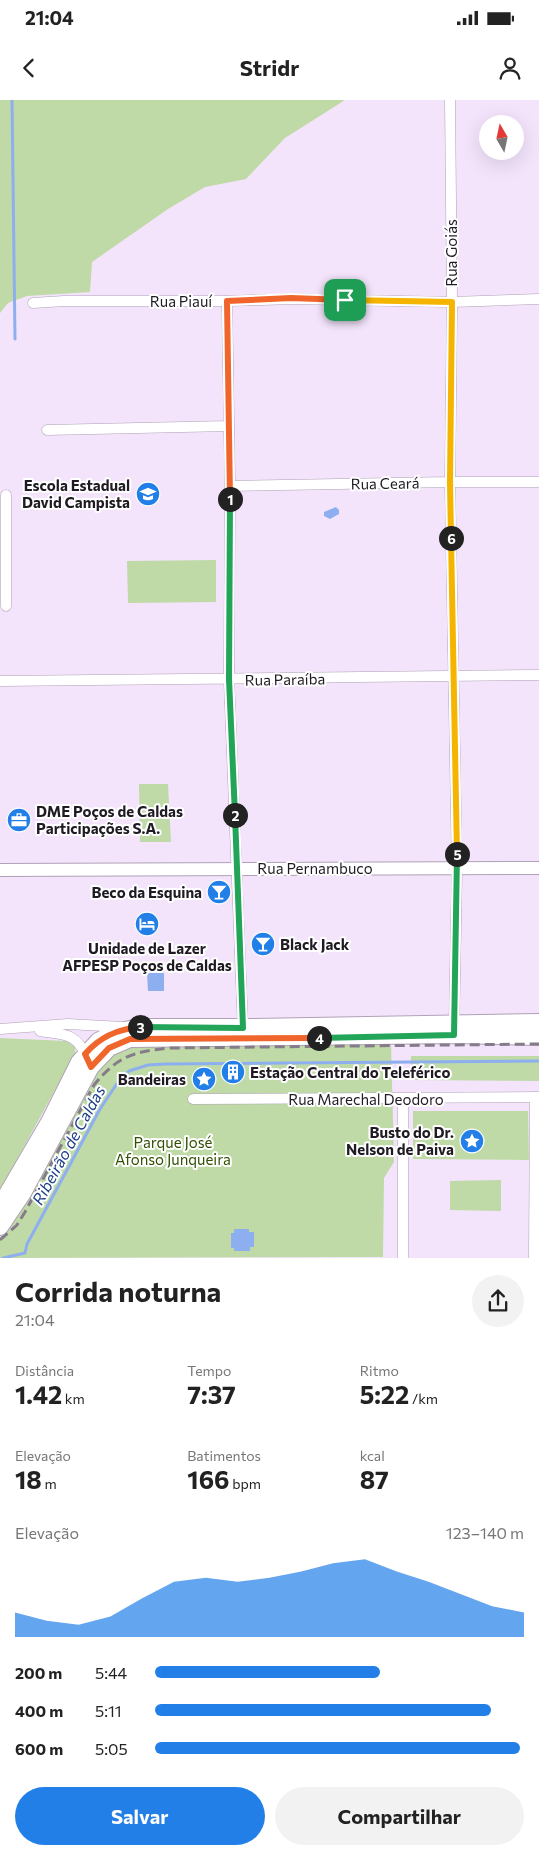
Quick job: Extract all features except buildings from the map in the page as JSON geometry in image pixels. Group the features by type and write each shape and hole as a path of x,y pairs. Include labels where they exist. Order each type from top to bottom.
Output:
{"main road":[{"path":"0,1206 48,1122 75,1069 109,1048 130,1039 243,1033 454,1029 539,1022"},
{"path":"0,1227 23,1193 88,1061 105,1036 138,1027 243,1033"},
{"path":"454,1029 539,1037"}],"street":[{"name":"Rua Goiás","path":"450,100 452,302 450,482 457,869 454,1029"},
{"name":"Rua Piauí","path":"33,303 64,301 227,301 291,298 452,302 539,299"},
{"path":"227,301 230,486 229,679 238,868 243,1033"},
{"path":"47,430 228,426"},
{"name":"Rua Ceará","path":"230,486 539,482"},
{"path":"6,495 3,564 6,606"},
{"name":"Rua Paraíba","path":"0,681 539,675"},
{"name":"Rua Pernambuco","path":"0,870 539,868"},
{"path":"0,1030 68,1024 138,1027"},
{"path":"28,1029 68,1035 77,1040 88,1061"},
{"path":"534,1258 537,1097"},
{"name":"Rua Marechal Deodoro","path":"193,1099 537,1097"},
{"path":"403,1099 403,1258"}],"green space":[{"path":"0,100 345,100 285,138 246,179 205,187 168,209 92,262 90,292 27,296 8,303 0,313"},
{"path":"216,560 216,602 128,603 127,561"},
{"path":"139,784 168,784 171,842 140,842"},
{"path":"0,1038 66,1041 75,1047 75,1053 0,1191"},
{"name":"Parque José Afonso Junqueira","path":"391,1042 394,1162 384,1178 383,1257 0,1258 0,1237 9,1227 80,1095 108,1056 130,1046"},
{"path":"411,1056 539,1056 539,1081 411,1080"},
{"path":"413,1111 528,1111 529,1160 413,1159"},
{"path":"501,1180 501,1211 450,1210 450,1181"}],"water":[{"path":"336,507 339,510 339,514 330,519 324,516 324,512"},
{"path":"147,973 164,973 164,991 148,991"},
{"path":"234,1229 249,1229 249,1232 254,1232 254,1247 250,1247 250,1251 234,1251 234,1248 231,1248 231,1233 234,1233"}],"waterway":[{"path":"12,100 15,339"},
{"name":"Ribeirão de Caldas","path":"25,1253 27,1244 100,1109 118,1082 129,1071 148,1065 166,1064 539,1061"},
{"path":"3,1258 25,1253"}],"railway":[{"path":"0,1240 17,1225 25,1212 94,1085 111,1068 135,1054 169,1048 539,1044"}],"place":[{"name":"Escola Estadual David Campista","path":"148,494"},
{"name":"DME Poços de Caldas Participações S.A.","path":"19,820"},
{"name":"Beco da Esquina","path":"219,892"},
{"name":"Unidade de Lazer AFPESP Poços de Caldas","path":"147,924"},
{"name":"Black Jack","path":"263,944"},
{"name":"Estação Central do Teleférico","path":"233,1072"},
{"name":"Bandeiras","path":"204,1079"},
{"name":"Busto do Dr. Nelson de Paiva","path":"472,1141"}],"route":[{"path":"291,298 345,300 452,302 450,482 457,869 454,1035 252,1039 130,1039 109,1048 91,1067 85,1054 105,1036 123,1030 138,1027 243,1028 229,679 230,486 227,301 291,298"}]}
